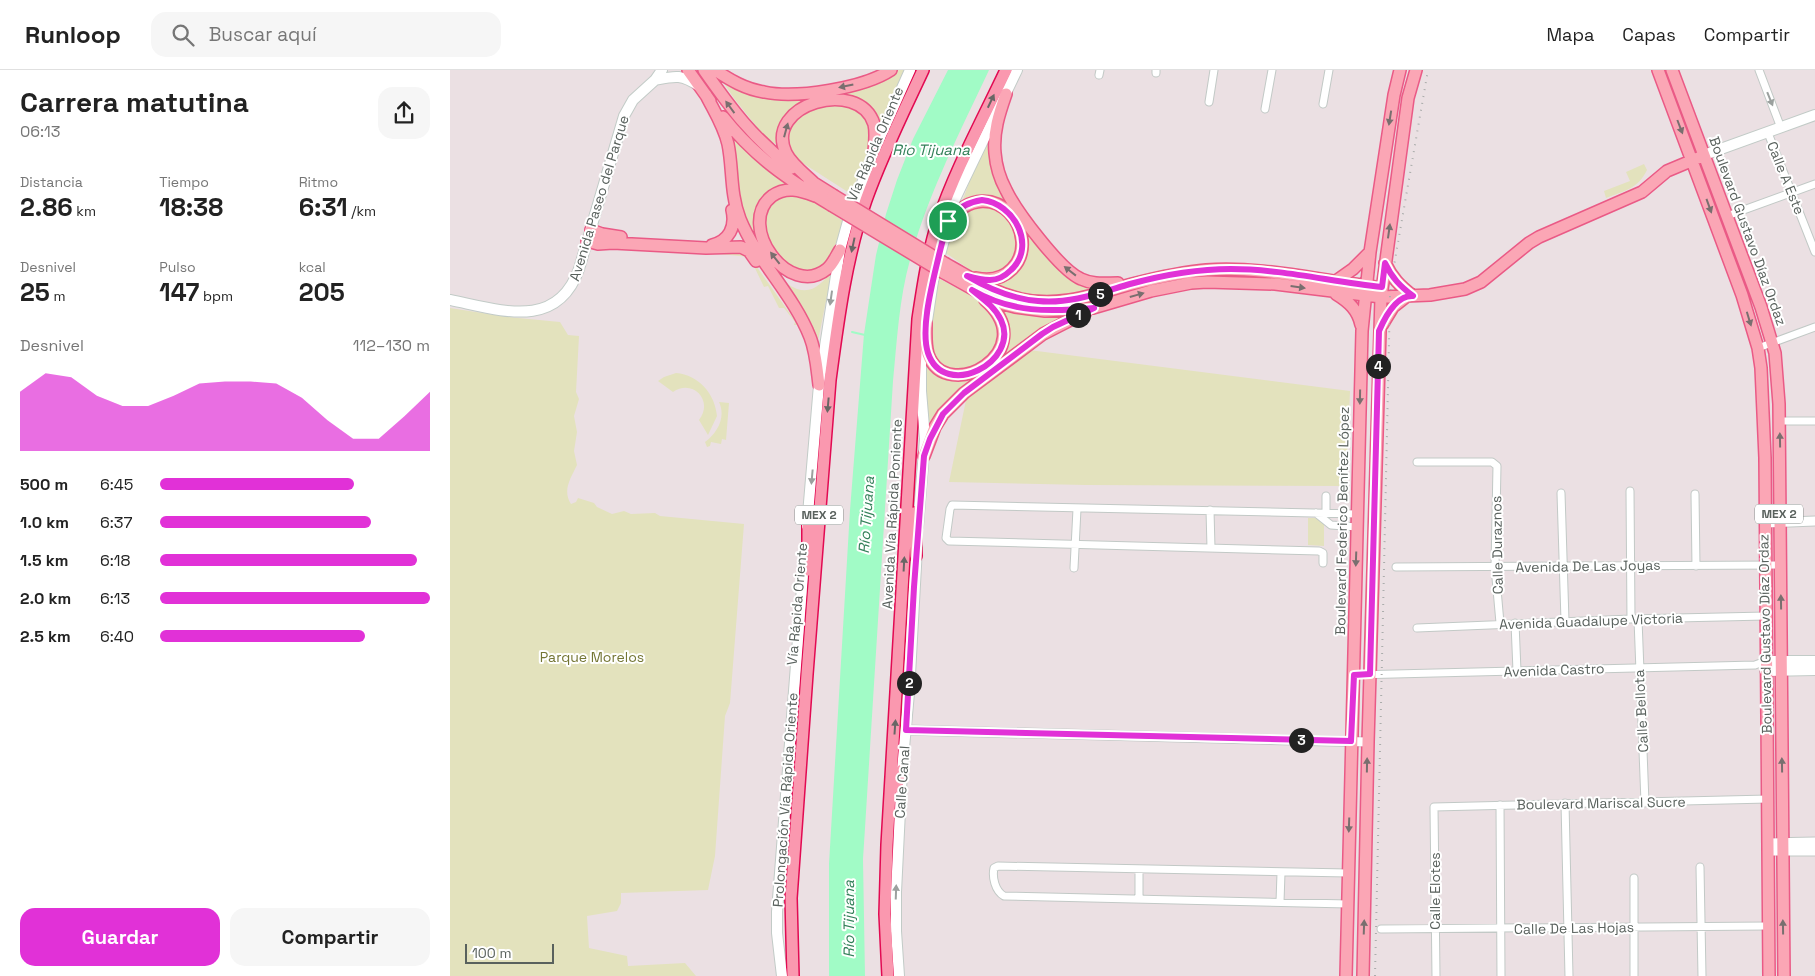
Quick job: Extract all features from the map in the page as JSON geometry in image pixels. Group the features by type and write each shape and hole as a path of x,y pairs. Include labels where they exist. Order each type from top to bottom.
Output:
{"highway":[{"name":"Vía Rápida Oriente","path":"793,976 791,898 806,674 835,339 855,237 865,202 879,166 923,70"},
{"name":"Avenida Vía Rápida Poniente","path":"888,976 885,914 887,845 918,319 932,243 945,203 1006,70"},
{"path":"911,452 916,556"},
{"path":"806,674 808,519"},
{"path":"887,845 892,833 898,778 902,770"},
{"path":"787,976 786,924 787,910 791,898"},
{"path":"885,914 889,923 894,976"}],"main road":[{"name":"Avenida Paseo del Parque","path":"450,300 514,312 535,312 550,306 566,294 576,279 618,134 628,107 640,92 655,80 662,70"},
{"path":"688,70 725,131 730,154 733,194 740,219 757,250 800,317 813,346 819,385"},
{"path":"704,70 742,122 815,190"},
{"path":"715,70 742,86 778,94 808,93 840,88 866,82 892,70"},
{"name":"Prolongación Vía Rápida Oriente","path":"782,976 777,933 778,901 819,385 833,285 848,222 874,151 910,70"},
{"name":"Calle Canal","path":"899,976 896,909 902,770 925,439 921,391 921,361 933,281 955,199 1017,70"},
{"name":"Boulevard Federico Benítez López","path":"1346,976 1362,331 1370,252 1382,168 1400,70"},
{"name":"Boulevard Gustavo Díaz Ordaz","path":"1658,70 1742,296 1758,348 1761,368 1766,616 1762,665 1768,799 1767,926 1769,976"},
{"name":"Boulevard Gustavo Díaz Ordaz","path":"1672,70 1773,343 1776,359 1780,421 1780,665 1784,976"},
{"path":"1363,976 1379,331 1385,263 1408,98 1417,72"},
{"path":"655,80 678,76 689,80 702,91 752,150 782,175 815,190 945,268 997,312 1005,332 1004,339 996,356 981,369 957,376 936,366 928,355 926,323"},
{"path":"1006,94 996,127 995,153 1001,180 1011,200 1052,254 1070,273 1080,279 1101,285 1132,284"},
{"path":"815,190 786,154 784,145 784,134 787,124 793,115 802,108 819,102 836,100 860,106 868,113 874,125 874,151"},
{"path":"924,456 930,439 943,414 964,393 1042,334 1094,308 1151,291 1191,283 1221,282 1334,286 1408,296 1465,289 1492,275 1529,243 1539,237 1642,192 1667,171 1704,155 1815,115"},
{"path":"591,230 609,235 662,241 707,245 722,242 732,230 734,222 728,182 730,154"},
{"path":"1382,168 1398,172"},
{"path":"815,190 789,189 771,197 764,206 759,218 763,239 779,264 799,276 814,275 826,269 840,250"},
{"path":"945,268 967,276 990,280 1004,276 1009,272 1021,255 1023,246 1020,232 1011,216 998,204 982,200 969,204 957,211 948,221"},
{"path":"587,241 597,244 613,242 706,248 744,247 752,253 778,294 800,317"},
{"path":"1334,286 1370,252"},
{"path":"1385,263 1392,277 1408,296"},
{"path":"967,276 984,286 1005,294 1038,301 1071,301 1132,284 1188,272 1231,269 1277,272 1334,286 1350,303 1358,317 1362,331"},
{"path":"972,290 996,302 1029,309 1052,311 1094,308"},
{"path":"1379,331 1389,311 1408,296"},
{"path":"1762,665 1815,661"},
{"path":"1780,665 1815,670"}],"street":[{"path":"1209,102 1214,70"},
{"path":"1265,109 1272,70"},
{"path":"1323,104 1329,70"},
{"path":"1759,70 1782,128"},
{"name":"Calle A Este","path":"1768,133 1815,252"},
{"path":"1727,216 1815,184"},
{"path":"1758,348 1815,327"},
{"path":"1780,421 1815,420"},
{"name":"Calle Duraznos","path":"1416,462 1492,462 1497,466 1496,567 1500,623"},
{"name":"Calle Bellota","path":"1630,491 1630,565 1638,667 1645,803"},
{"path":"1561,493 1565,621"},
{"path":"1695,494 1696,566"},
{"path":"1326,496 1326,513"},
{"path":"1323,563 1323,553 1319,550 949,541 946,538 952,505 1357,514"},
{"path":"1074,568 1077,509"},
{"path":"1210,510 1211,548"},
{"path":"1316,513 1331,525 1357,527"},
{"path":"1765,522 1815,521"},
{"name":"Avenida De Las Joyas","path":"1396,567 1780,566"},
{"name":"Avenida Guadalupe Victoria","path":"1417,628 1500,623 1766,616"},
{"path":"1515,623 1518,671"},
{"name":"Avenida Castro","path":"1354,675 1762,665"},
{"path":"906,730 1368,742"},
{"name":"Boulevard Mariscal Sucre","path":"1434,807 1768,799"},
{"path":"1565,803 1568,976"},
{"path":"1500,805 1501,976"},
{"name":"Calle Elotes","path":"1434,807 1436,976"},
{"path":"1782,847 1815,842"},
{"path":"1768,847 1815,851"},
{"path":"1348,873 998,866 994,868 993,873 996,889 1004,896 1348,904"},
{"path":"1700,867 1702,976"},
{"path":"1139,869 1139,898"},
{"path":"1280,902 1281,873"},
{"path":"1634,878 1634,976"},
{"name":"Calle De Las Hojas","path":"1381,929 1435,930 1701,925 1767,926"}],"green space":[{"path":"899,70 906,70 879,130 860,101 829,101 806,104 796,107 783,120 780,147 764,136 733,97 716,71 763,93 877,80"},
{"path":"848,104 861,112 867,121 871,142 851,194 787,153 785,146 790,120 811,105"},
{"path":"991,133 1000,188 1068,276 1113,287 1068,295 1025,295 996,286 944,252 975,166"},
{"path":"732,137 768,170 791,184 786,184 776,189 758,208 766,242 774,266 780,276 797,289 808,290 821,283 832,271 817,346 754,239 740,208"},
{"path":"1644,164 1647,170 1635,185 1606,198 1604,191 1630,181 1626,172"},
{"path":"784,192 812,199 843,221 837,245 829,262 814,273 799,273 770,250 762,213"},
{"path":"740,250 749,256 798,325 794,325 795,322 784,308 779,308 768,286 764,287 752,262 749,261 749,257 709,253"},
{"path":"938,278 977,299 1001,307 1067,316 928,430 926,361"},
{"name":"Parque Morelos","path":"450,308 508,317 560,322 568,335 579,336 576,392 579,399 574,416 577,432 574,451 577,465 567,489 568,499 571,504 576,502 578,498 594,503 597,507 612,514 624,511 631,514 655,513 660,516 744,524 730,703 725,716 715,856 708,890 621,893 621,903 617,911 587,916 589,948 627,956 628,966 685,963 696,976 450,976"},
{"path":"1029,350 1350,391 1346,486 1086,485 949,482 966,400"},
{"path":"676,373 692,377 699,382 713,400 717,416 708,435 699,420 704,406 703,399 699,394 688,388 680,388 673,392 658,381"},
{"path":"719,402 729,403 726,440 722,439 721,444 711,442 710,446 707,447 705,442 714,434 720,424 722,413"},
{"path":"1308,518 1315,518 1324,523 1324,546 1308,545"}],"water":[{"name":"Rio Tijuana","path":"948,70 989,70 935,187 917,235 903,290 893,381 863,859 865,976 829,976 829,864 850,510 864,334 876,255 886,214 913,139"}],"waterway":[{"path":"852,332 865,335"}],"railway":[{"path":"1375,976 1390,297 1428,70"}],"route":[{"path":"982,200 998,204 1011,216 1023,240 1021,255 1014,267 1004,276 996,279 990,280 967,276 984,286 1021,299 1058,302 1071,301 1166,276 1206,270 1231,269 1277,272 1382,287 1385,263 1397,283 1413,296 1408,296 1398,302 1389,311 1379,331 1370,674 1354,675 1351,741 906,730 924,456 930,439 943,414 964,393 1042,334 1094,308 1045,311 1015,307 996,302 972,290 997,312 1001,319 1005,332 1001,348 989,363 974,372 957,376 943,371 936,366 928,355 926,323 933,281 948,221 963,206 982,200"}],"water label":[{"name":"Río Tijuana","path":"866,515"},
{"name":"Río Tijuana","path":"848,919"}]}
